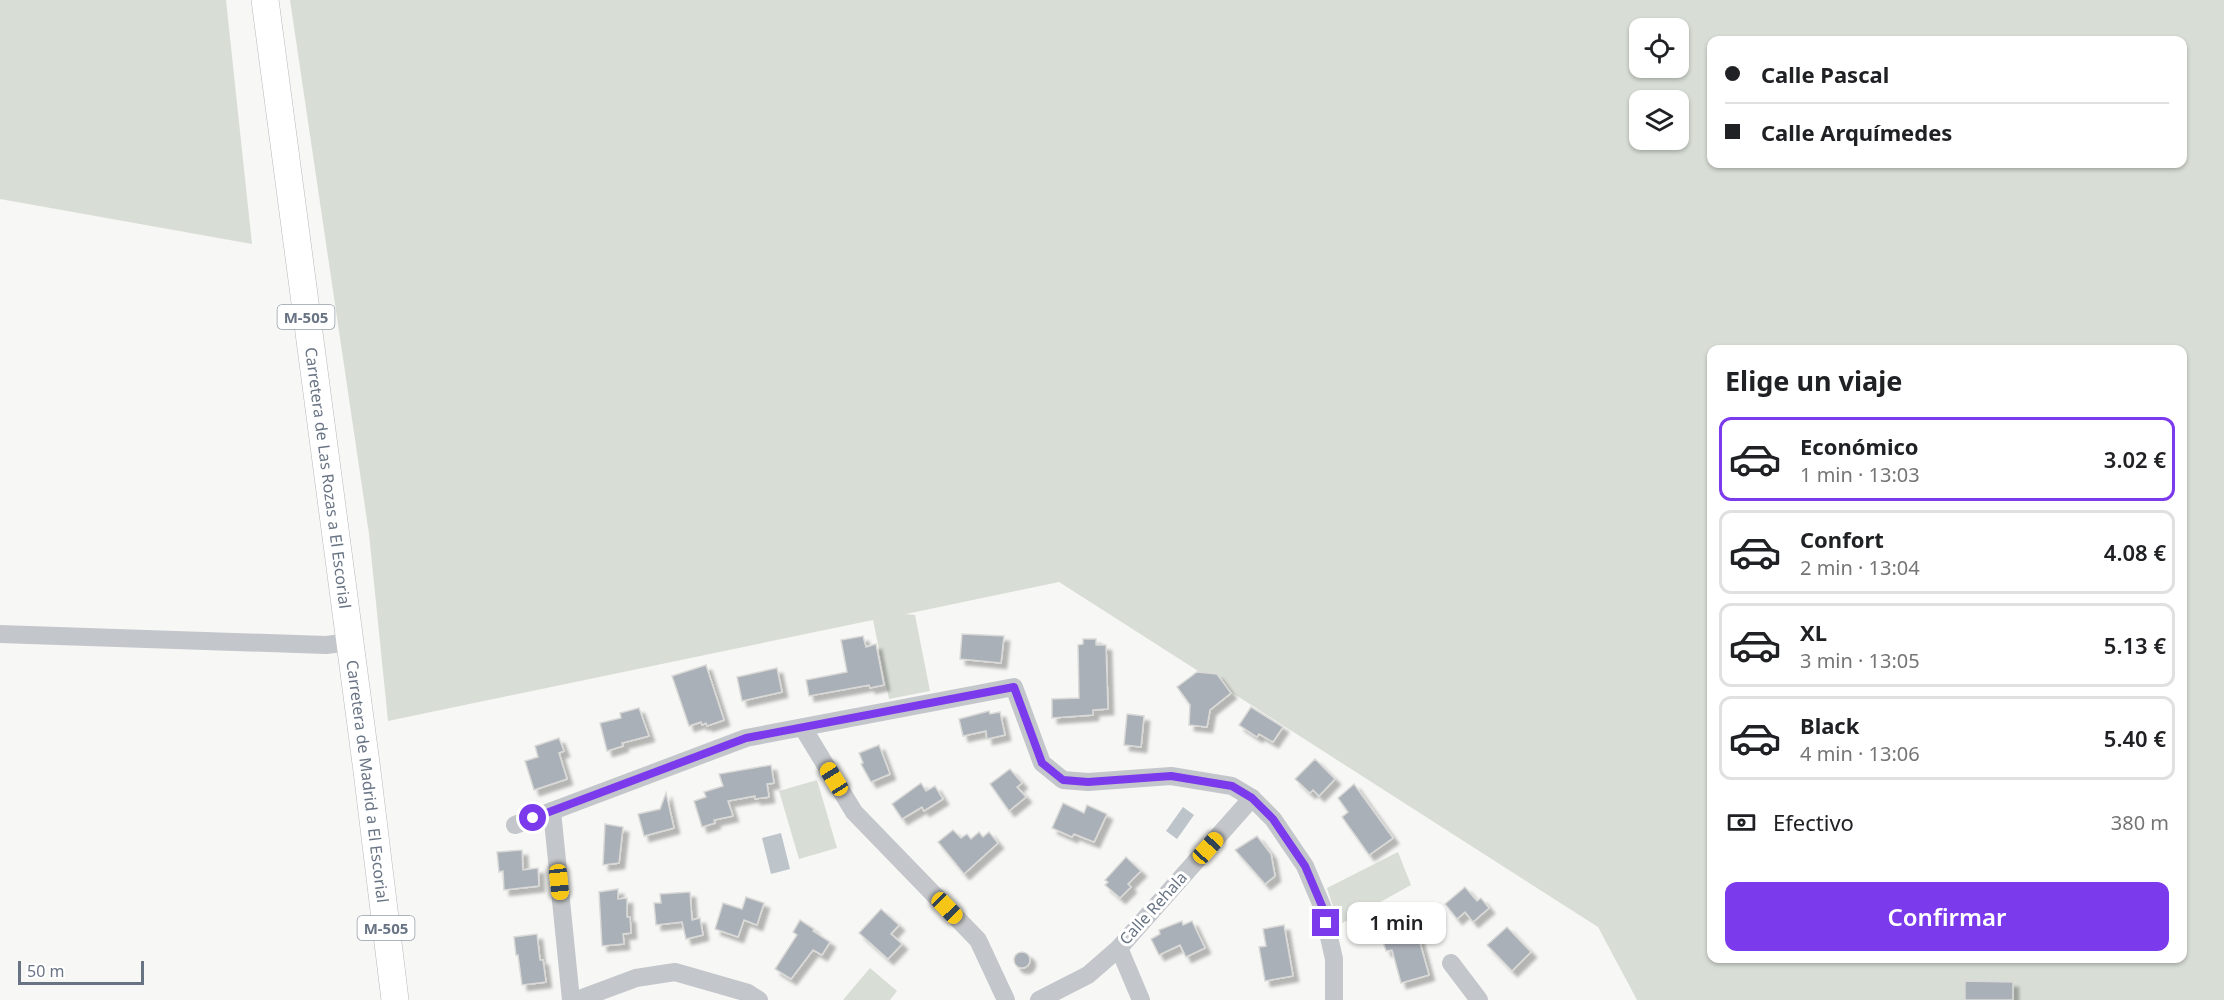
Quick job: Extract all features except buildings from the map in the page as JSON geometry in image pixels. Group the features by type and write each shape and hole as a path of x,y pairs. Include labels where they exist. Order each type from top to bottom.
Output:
{"highway":[{"name":"Carretera de Las Rozas a El Escorial","path":"265,0 349,638"},
{"name":"Carretera de Madrid a El Escorial","path":"349,638 395,1000"}],"street":[{"path":"0,634 317,645 349,638"},
{"path":"515,825 746,738 1014,687 1042,763 1063,780 1088,782 1171,776 1232,786 1252,798 1273,819 1305,866 1322,906 1334,959 1334,1000"},
{"path":"802,728 854,812 978,940 1006,1000"},
{"name":"Calle Rehala","path":"1039,1000 1088,975 1119,948 1252,798"},
{"path":"552,811 571,1000"},
{"path":"1119,948 1142,1000"},
{"path":"1451,963 1479,1000"},
{"path":"576,1000 636,978 675,972 748,993 759,1000"}],"shaded area":[{"path":"0,0 226,0 252,244 0,199"},
{"path":"290,0 2224,0 2224,1000 1637,1000 1598,927 1059,582 906,614 915,615 930,691 889,699 873,620 388,721 369,534"},
{"path":"817,780 837,848 799,859 779,791"},
{"path":"1183,807 1194,815 1177,839 1166,831"},
{"path":"781,833 790,869 771,874 762,838"},
{"path":"1398,852 1411,885 1339,925 1327,888"},
{"path":"870,968 897,991 890,1000 843,1000"}],"route":[{"path":"533,818 746,738 1014,687 1042,763 1063,780 1088,782 1171,776 1232,786 1252,798 1273,819 1305,866 1322,906 1326,923"}]}
